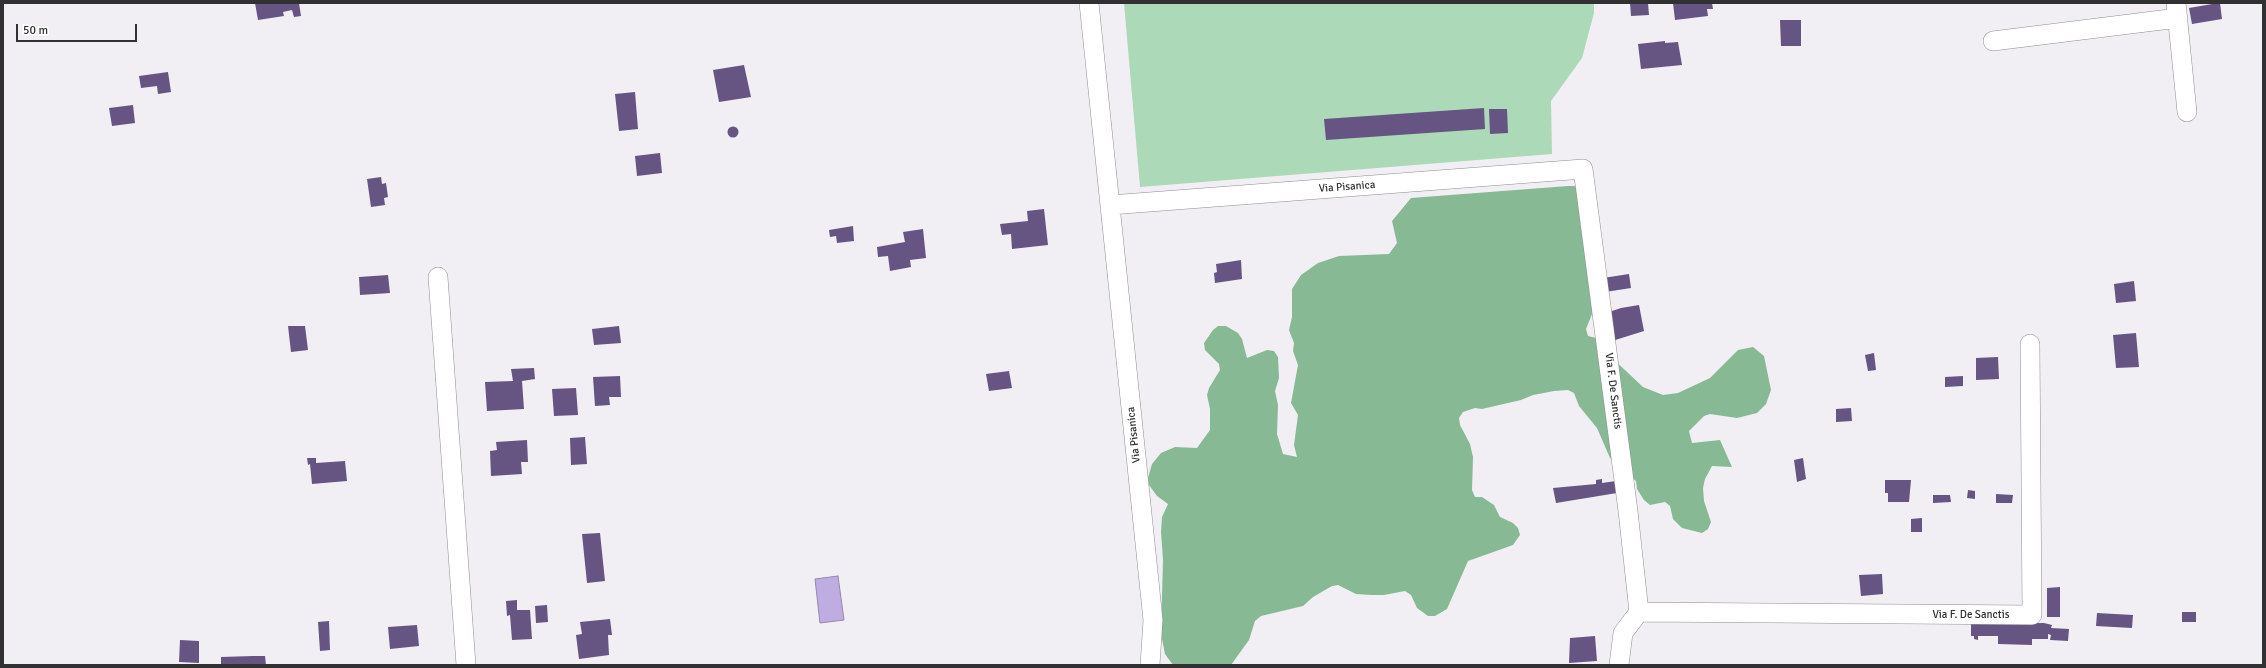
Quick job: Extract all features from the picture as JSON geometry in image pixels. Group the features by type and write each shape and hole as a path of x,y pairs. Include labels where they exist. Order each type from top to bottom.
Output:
{"street":[{"name":"Via Pisanica","path":"1089,3 1153,620 1150,665"},
{"path":"1993,41 2177,10 2187,112"},
{"name":"Via Pisanica","path":"1110,206 1584,169"},
{"name":"Via F. De Sanctis","path":"1584,169 1628,511 1639,612 2032,615 2030,344"},
{"path":"438,277 466,665"},
{"path":"1619,665 1624,633 1639,612"}],"green space":[{"path":"1124,3 1594,3 1594,13 1582,58 1551,101 1552,154 1140,187"},
{"path":"1575,186 1581,198 1594,309 1586,329 1588,336 1600,339 1610,356 1643,387 1663,395 1678,393 1710,378 1738,350 1753,347 1764,356 1771,390 1766,404 1757,413 1737,418 1710,414 1704,416 1689,431 1692,443 1720,440 1732,467 1712,466 1705,479 1703,488 1704,501 1711,522 1708,529 1702,533 1682,528 1673,519 1670,506 1665,502 1650,505 1644,500 1637,489 1636,481 1610,458 1597,428 1579,406 1574,393 1568,390 1554,391 1533,395 1521,400 1482,409 1475,408 1463,412 1459,418 1460,425 1470,444 1473,457 1472,490 1475,497 1482,497 1494,505 1500,517 1513,523 1518,528 1520,535 1513,545 1468,561 1447,609 1435,616 1428,616 1417,608 1411,595 1405,591 1384,595 1356,594 1338,585 1332,586 1313,597 1303,606 1261,616 1255,621 1249,640 1231,665 1173,665 1165,654 1161,634 1163,560 1161,532 1162,517 1168,504 1157,496 1149,485 1148,478 1152,464 1161,453 1175,447 1197,448 1210,430 1210,409 1207,395 1209,388 1220,370 1219,364 1205,350 1204,343 1213,330 1218,326 1226,326 1238,333 1242,339 1247,358 1267,350 1274,351 1278,357 1279,378 1275,391 1278,405 1277,434 1283,454 1297,457 1294,445 1298,415 1291,403 1298,365 1293,351 1294,343 1289,330 1292,317 1292,289 1301,275 1318,263 1339,256 1389,254 1397,243 1392,221 1411,198"}],"shaded area":[{"path":"838,576 844,620 820,623 815,579"}],"building":[{"path":"255,3 299,3 301,16 294,17 292,10 283,12 284,16 258,20"},
{"path":"1630,3 1648,3 1649,15 1631,16"},
{"path":"1673,3 1712,3 1713,9 1707,9 1708,16 1675,20"},
{"path":"2220,3 2222,19 2192,24 2189,8"},
{"path":"1780,20 1801,20 1801,46 1781,46"},
{"path":"1665,41 1665,43 1678,42 1682,65 1641,69 1638,44"},
{"path":"744,65 751,97 719,102 713,70"},
{"path":"168,72 171,92 158,94 157,86 141,88 139,76"},
{"path":"635,92 638,129 619,131 615,94"},
{"path":"133,105 135,123 112,126 109,108"},
{"path":"1484,108 1485,129 1326,140 1324,119"},
{"path":"1489,109 1507,109 1508,133 1490,134"},
{"path":"731,127 735,127 737,128 737,136 731,137 728,134 728,130"},
{"path":"660,153 662,173 637,176 635,156"},
{"path":"381,177 382,184 386,183 388,197 384,198 385,205 371,207 367,179"},
{"path":"1044,209 1048,245 1012,249 1011,234 1002,235 1000,224 1028,221 1027,211"},
{"path":"853,226 854,241 837,243 836,236 830,237 829,230"},
{"path":"923,229 926,258 910,260 911,267 890,271 888,256 878,257 877,247 905,242 903,232"},
{"path":"1241,260 1242,279 1215,283 1214,273 1217,272 1216,264"},
{"path":"1629,274 1631,288 1605,292 1603,278"},
{"path":"388,275 390,293 360,295 359,277"},
{"path":"2134,281 2136,301 2116,303 2114,284"},
{"path":"1639,305 1644,331 1612,341 1606,313 1621,308"},
{"path":"288,326 305,326 308,350 291,352"},
{"path":"619,326 621,343 594,345 592,329"},
{"path":"2136,333 2139,367 2116,368 2113,335"},
{"path":"1874,353 1876,370 1868,371 1865,355"},
{"path":"1998,357 1999,379 1976,380 1976,358"},
{"path":"534,368 535,379 522,381 524,409 487,411 485,382 513,381 511,369"},
{"path":"1009,371 1012,388 989,391 986,374"},
{"path":"620,376 621,397 609,397 610,405 595,406 593,377"},
{"path":"1963,376 1963,386 1945,387 1945,377"},
{"path":"576,388 578,415 554,416 552,389"},
{"path":"1851,408 1852,421 1836,422 1836,409"},
{"path":"585,437 587,464 571,465 570,438"},
{"path":"527,440 528,462 521,462 522,474 491,476 490,451 497,450 496,442"},
{"path":"307,458 316,458 316,463 345,461 347,481 312,484 310,464 308,465"},
{"path":"1803,458 1806,479 1797,482 1794,460"},
{"path":"1602,479 1602,483 1616,481 1617,493 1556,503 1553,488 1596,484 1596,480"},
{"path":"1885,480 1911,480 1909,502 1888,502 1888,493 1885,493"},
{"path":"1968,490 1975,491 1975,499 1967,498"},
{"path":"1996,494 2013,495 2012,503 1996,503"},
{"path":"1933,495 1950,495 1951,502 1933,503"},
{"path":"1922,518 1922,532 1911,532 1911,519"},
{"path":"600,533 605,581 587,583 582,534"},
{"path":"1882,574 1883,594 1861,596 1859,575"},
{"path":"2060,587 2060,617 2047,617 2047,588"},
{"path":"517,600 517,610 530,610 532,639 512,640 510,615 507,616 506,601"},
{"path":"547,605 548,622 536,623 535,606"},
{"path":"2182,612 2196,612 2196,622 2182,622"},
{"path":"2097,613 2133,615 2132,628 2096,626"},
{"path":"610,619 612,635 608,635 609,655 579,659 576,635 582,634 580,622"},
{"path":"329,621 330,650 320,651 318,622"},
{"path":"2044,623 2052,625 2051,628 2069,629 2068,641 2050,640 2051,635 2048,634 2048,639 2032,639 2032,645 1998,644 1998,636 1978,636 1978,640 1974,639 1974,636 1971,636 1971,624"},
{"path":"417,625 419,646 390,649 388,627"},
{"path":"1595,636 1597,661 1569,663 1570,638"},
{"path":"180,640 199,641 199,663 179,662"},
{"path":"265,656 266,665 221,665 221,657"}]}
